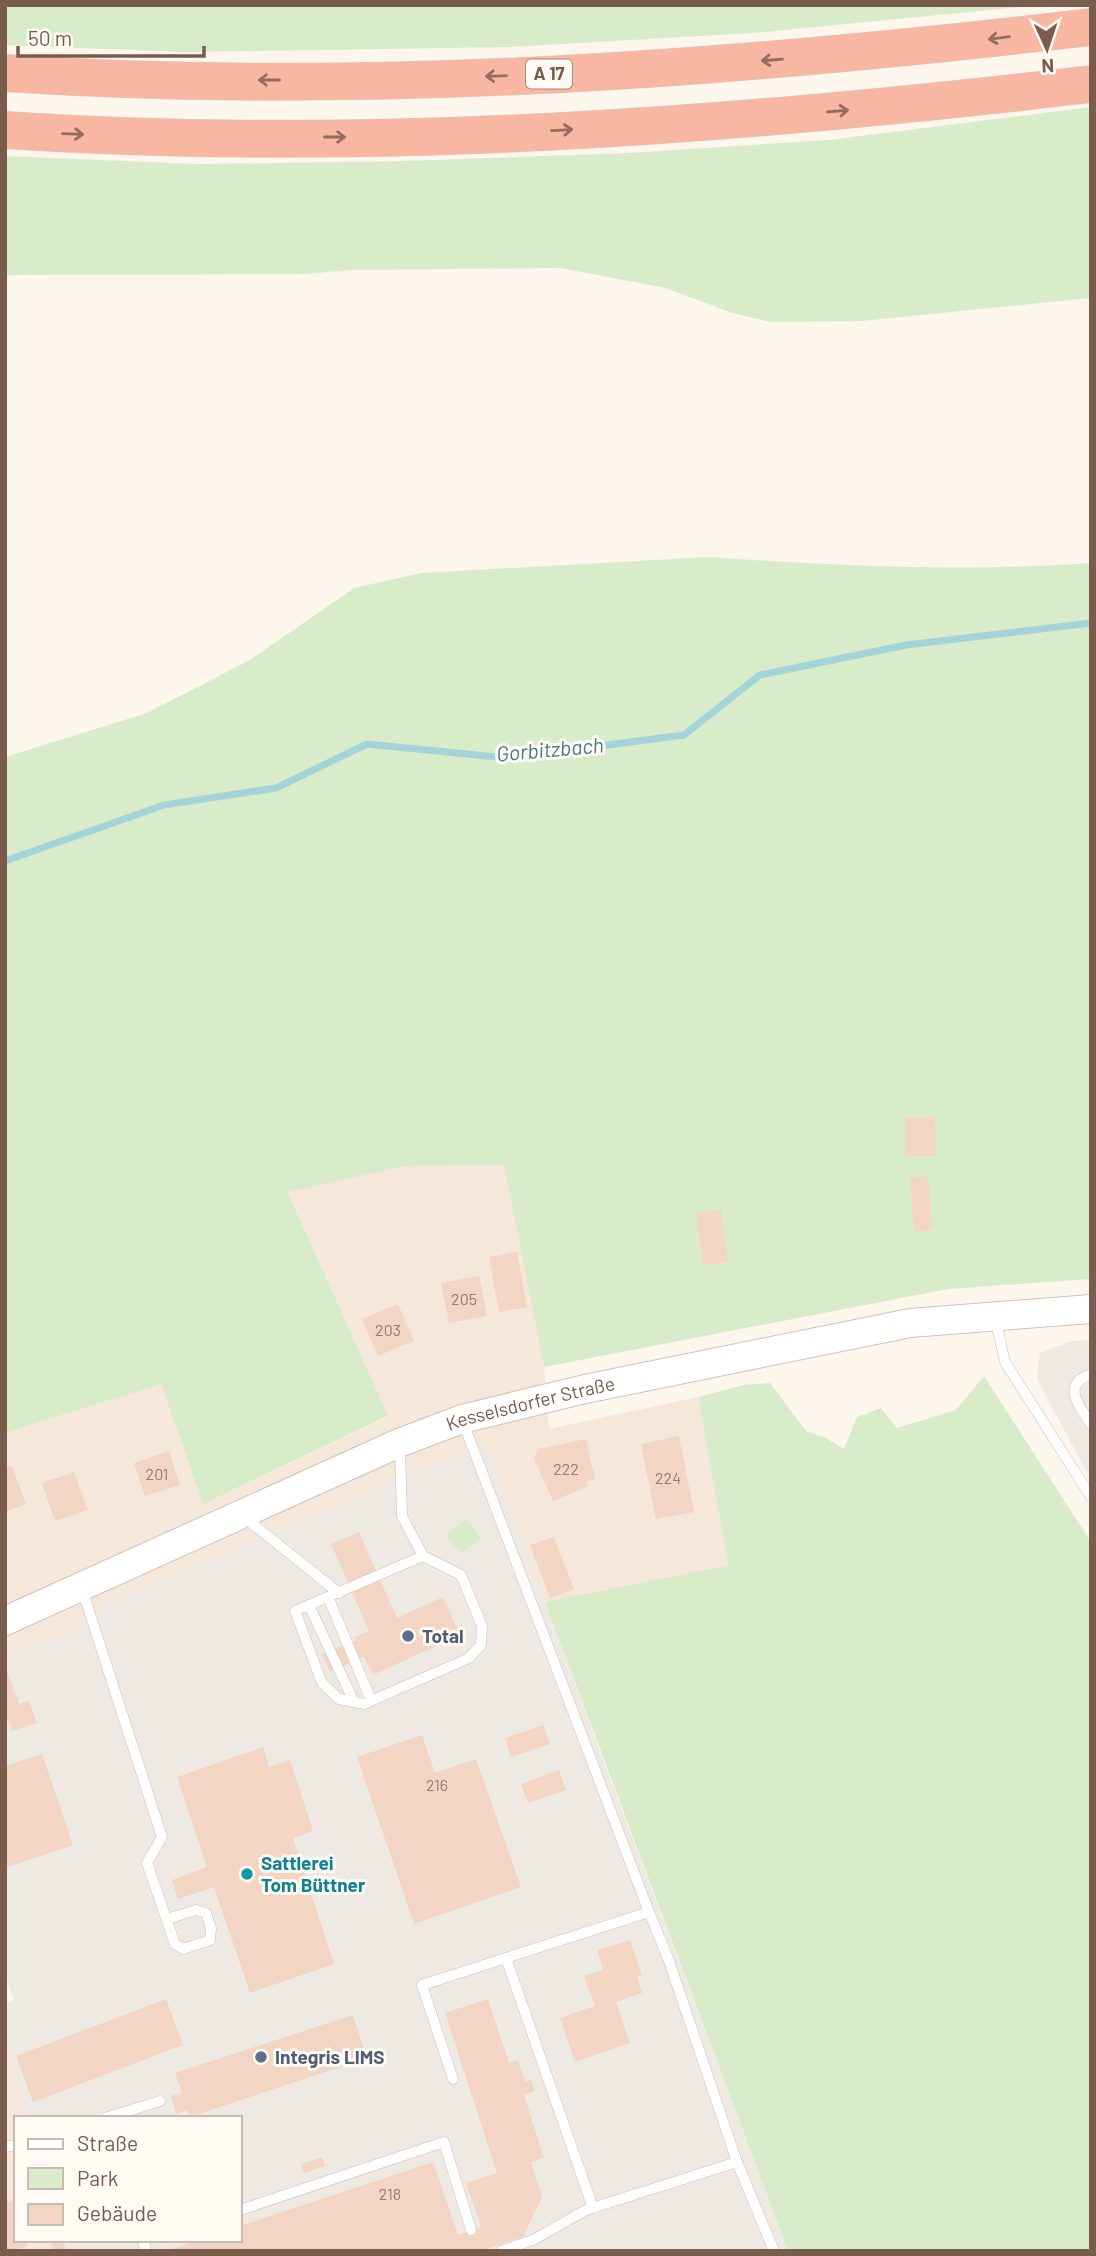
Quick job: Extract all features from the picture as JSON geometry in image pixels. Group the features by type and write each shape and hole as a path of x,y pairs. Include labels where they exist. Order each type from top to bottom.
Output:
{"highway":[{"name":"A 17","path":"5,73 199,81 510,76 765,60 955,43 1091,27"},
{"path":"5,130 193,137 506,133 768,117 1091,84"}],"main road":[{"name":"Kesselsdorfer Straße","path":"5,1620 399,1443 462,1419 585,1389 910,1323 1091,1309"}],"lane":[{"path":"994,1315 1005,1362 1090,1495"},
{"path":"1091,1374 1075,1384 1073,1395 1091,1425"},
{"path":"462,1419 668,1958 737,2162 774,2251"},
{"path":"399,1443 402,1516 423,1556 461,1575 482,1626 481,1645 469,1658 364,1704 339,1699 322,1683 295,1611 423,1556"},
{"path":"242,1515 339,1593"},
{"path":"81,1588 162,1837 147,1863 175,1944 183,1949 210,1940 211,1928 206,1913 196,1910 167,1919"},
{"path":"328,1597 372,1700"},
{"path":"309,1605 354,1702"},
{"path":"453,2079 422,1985 649,1912"},
{"path":"506,1958 593,2208"},
{"path":"111,2116 160,2101"},
{"path":"242,2209 444,2143 471,2230"},
{"path":"501,2251 533,2240 586,2210 737,2162"}],"shaded area":[{"path":"504,1165 544,1367 549,1429 698,1397 728,1565 545,1602 486,1443 97,1606 102,1621 5,1654 5,1433 161,1384 203,1504 388,1417 288,1191 406,1166"},
{"path":"1091,1340 1091,1480 1037,1379 1040,1353 1072,1341"},
{"path":"487,1443 788,2251 69,2251 67,2242 242,2242 242,2116 26,2116 5,2031 5,2004 14,2000 5,1974 5,1654 102,1621 96,1606"},
{"path":"5,2031 26,2116 14,2116 14,2242 67,2242 69,2251 5,2251"}],"green space":[{"path":"5,5 1041,5 753,33 509,47 184,52 5,45"},
{"path":"1091,107 1091,298 862,321 770,322 732,313 666,288 560,268 351,270 305,274 5,275 5,156 195,164 405,161 629,153 829,140"},
{"path":"709,557 900,567 1091,563 1091,1279 948,1289 544,1367 504,1165 406,1166 288,1192 388,1416 203,1504 161,1384 5,1433 5,757 147,713 250,660 354,588 422,573"},
{"path":"984,1376 1091,1542 1091,2251 788,2251 545,1602 728,1565 698,1397 744,1385 770,1383 806,1431 824,1437 844,1449 857,1417 881,1408 897,1428 956,1410"},
{"path":"466,1519 481,1538 461,1554 446,1535"}],"building":[{"path":"935,1117 936,1156 905,1156 905,1118"},
{"path":"928,1176 932,1230 914,1232 910,1178"},
{"path":"721,1210 728,1262 703,1265 696,1213"},
{"path":"517,1252 527,1307 499,1312 489,1257"},
{"path":"479,1276 487,1316 449,1323 441,1283"},
{"path":"398,1304 414,1341 378,1356 362,1319"},
{"path":"679,1436 694,1512 656,1519 641,1444"},
{"path":"586,1439 595,1479 586,1481 588,1486 553,1501 534,1459 538,1449"},
{"path":"169,1451 180,1485 145,1496 134,1463"},
{"path":"12,1466 26,1504 5,1512 5,1468"},
{"path":"74,1472 88,1510 55,1521 42,1483"},
{"path":"359,1532 397,1618 443,1597 460,1635 373,1675 364,1657 330,1672 322,1654 357,1640 355,1637 369,1631 331,1544"},
{"path":"554,1537 574,1589 550,1598 530,1545"},
{"path":"5,1666 19,1704 29,1701 37,1723 12,1731 5,1712"},
{"path":"543,1725 550,1744 511,1757 505,1738"},
{"path":"422,1735 435,1773 476,1759 521,1887 414,1924 357,1757"},
{"name":"Sattlerei Tom Büttner","path":"263,1747 269,1767 290,1760 313,1831 293,1838 334,1964 250,1993 214,1887 178,1899 172,1880 207,1867 177,1777"},
{"path":"42,1754 73,1845 5,1868 5,1766"},
{"path":"559,1770 566,1790 528,1803 521,1784"},
{"path":"630,1940 642,1975 637,1977 642,1993 616,2002 630,2043 575,2062 560,2018 595,2006 584,1976 603,1970 597,1950"},
{"path":"166,1999 183,2045 33,2102 16,2056"},
{"path":"488,1999 509,2063 518,2060 525,2082 531,2080 535,2091 524,2095 544,2158 531,2162 542,2197 523,2237 479,2251 167,2251 192,2242 242,2242 242,2225 433,2162 458,2235 481,2227 466,2183 497,2173 445,2013"},
{"path":"353,2015 367,2058 193,2116 190,2116 187,2110 176,2114 171,2096 182,2093 175,2073"},
{"path":"322,2157 325,2166 304,2173 301,2164"},
{"path":"14,2200 14,2242 26,2242 27,2247 5,2251 5,2202"},
{"path":"51,2242 64,2242 66,2251 54,2251"}],"waterway":[{"name":"Gorbitzbach","path":"5,861 164,805 276,788 367,744 507,758 684,735 760,675 906,645 1091,623"}],"place":[{"name":"Total","path":"408,1636"},
{"name":"Sattlerei Tom Büttner","path":"247,1874"},
{"name":"Integris LIMS","path":"261,2057"}]}
